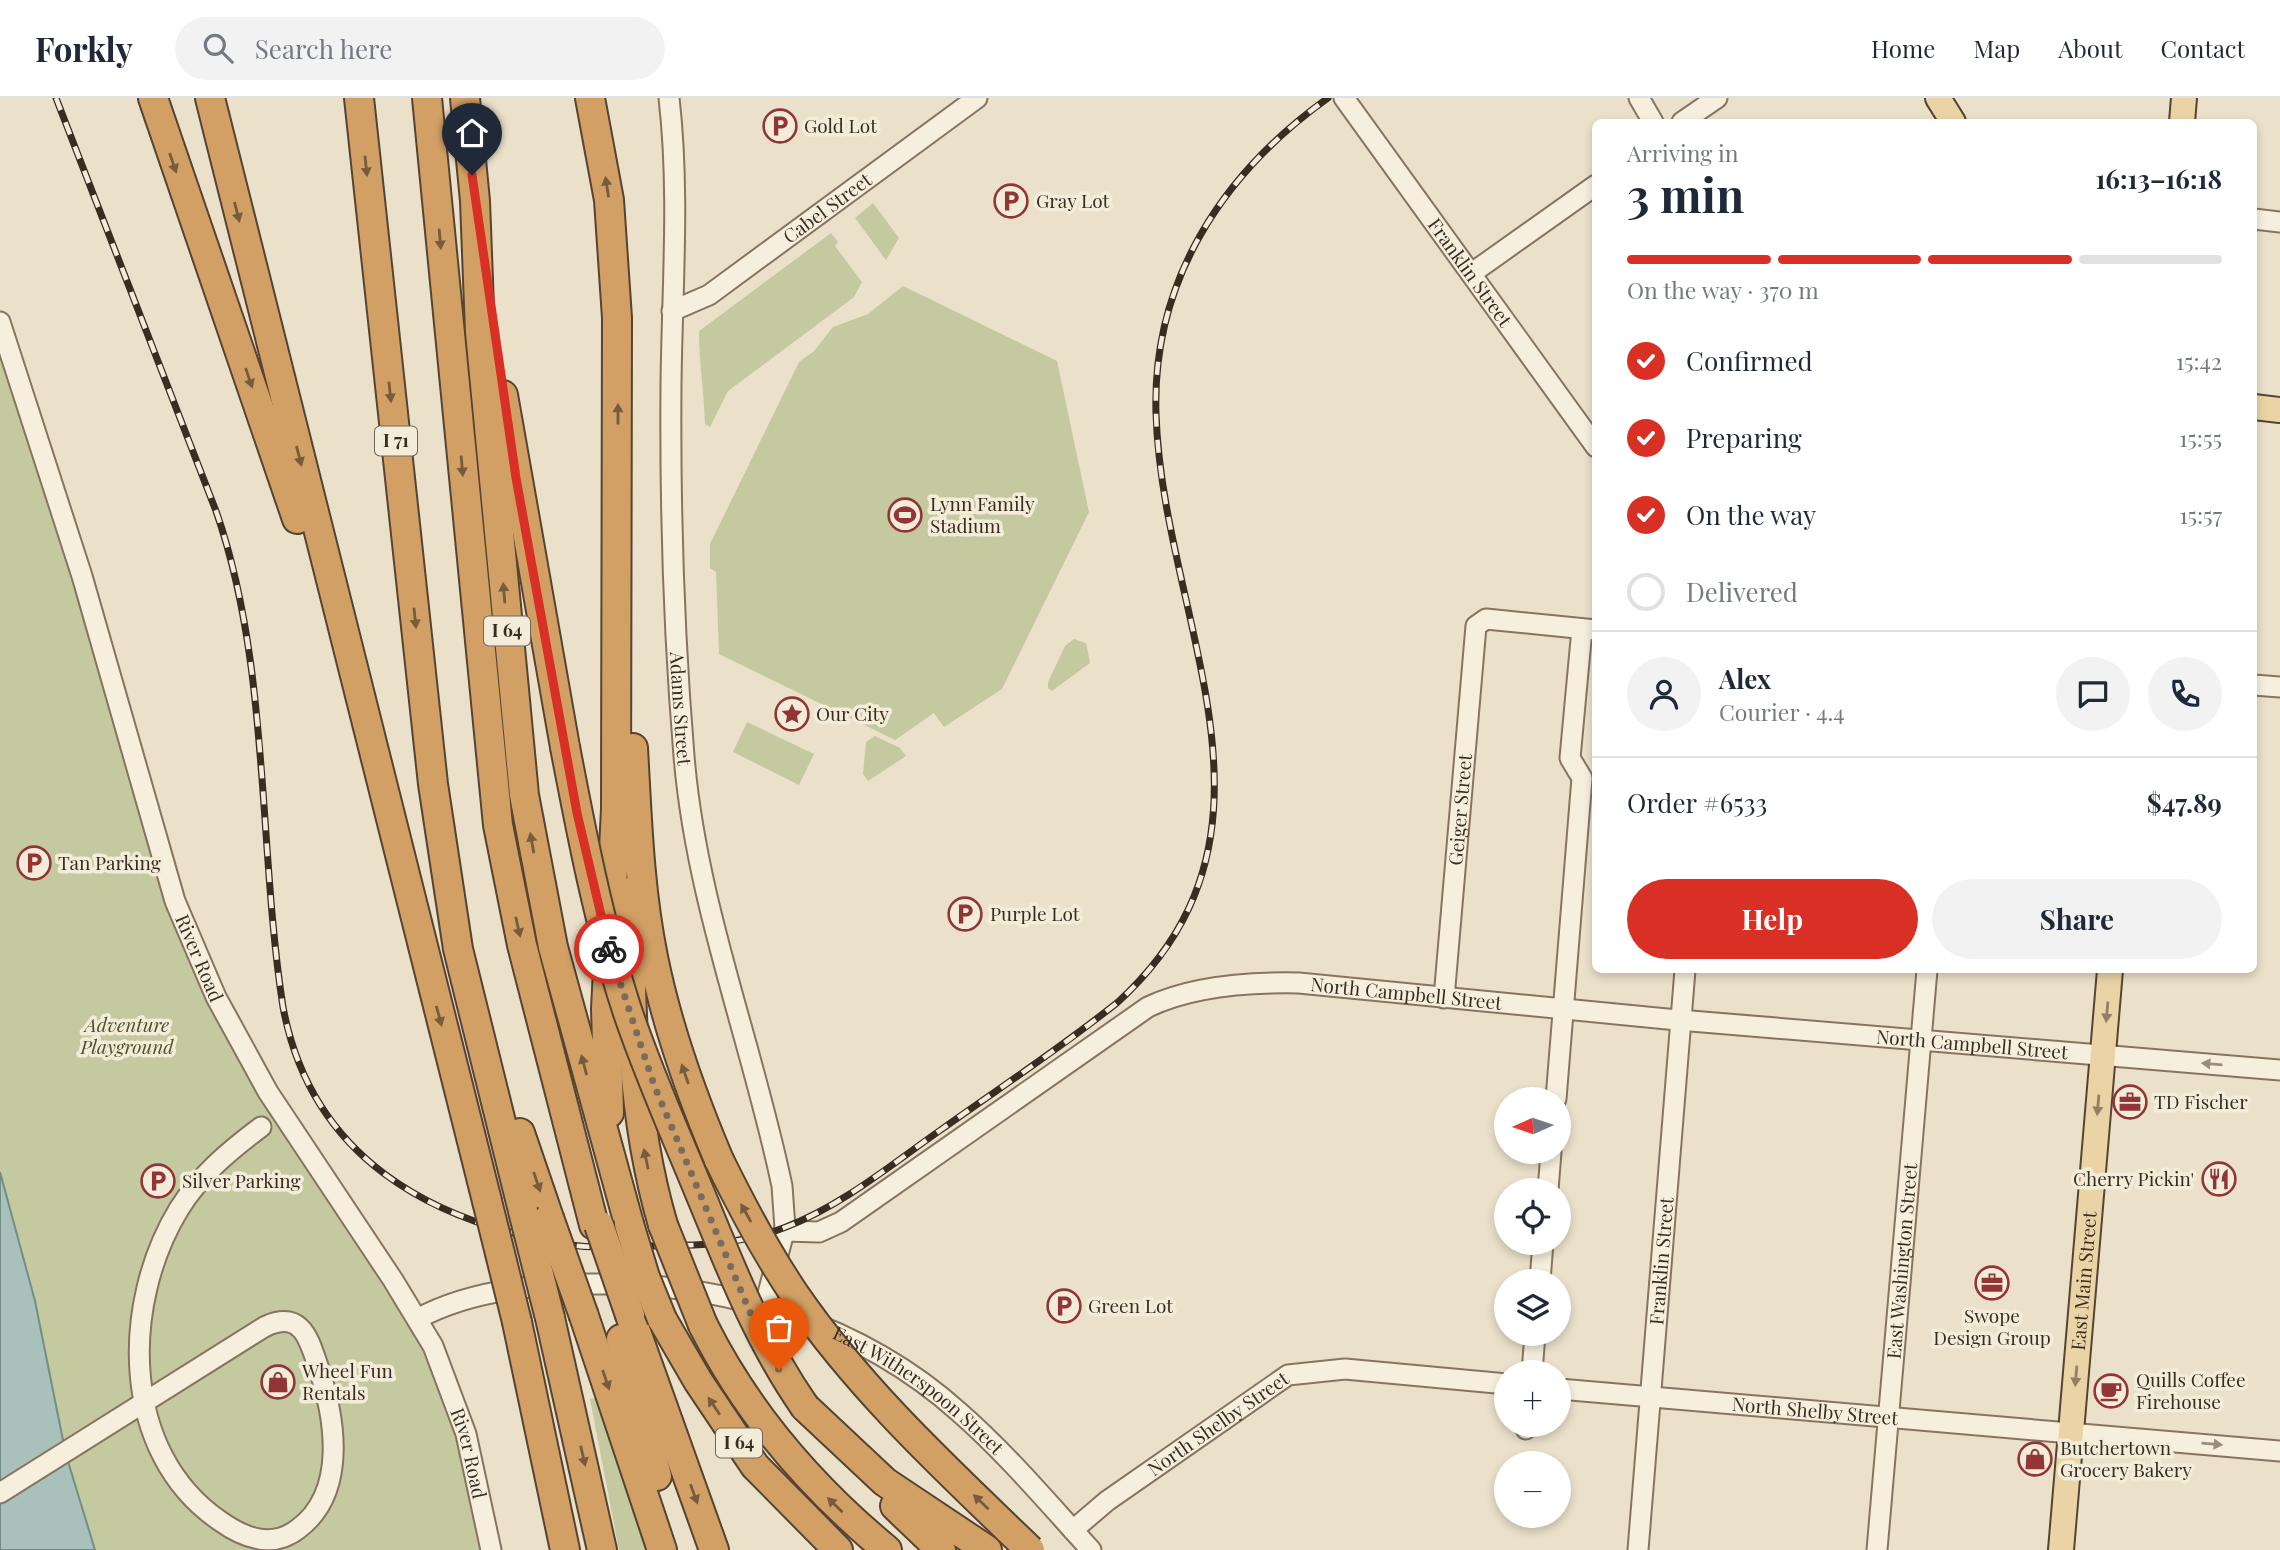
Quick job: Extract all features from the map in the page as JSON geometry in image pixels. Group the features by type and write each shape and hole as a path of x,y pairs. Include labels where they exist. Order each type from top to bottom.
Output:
{"highway":[{"path":"153,98 282,472 422,950"},
{"path":"210,98 517,1322 565,1550"},
{"name":"I 71","path":"359,98 433,784 482,1003 525,1149 536,1214"},
{"path":"422,98 430,134"},
{"path":"427,98 498,825 522,945 622,1315 676,1550"},
{"name":"I 64","path":"465,98 475,201 480,332 524,795 553,947 608,1154 645,1276 662,1319 698,1381 755,1466 838,1550"},
{"path":"590,98 609,200 614,251 618,482 616,809 606,1009 608,1154"},
{"path":"475,201 516,478 565,747 599,911 632,1024 755,1324 779,1370 808,1412 852,1464 941,1550"},
{"path":"618,482 638,840 653,955 686,1077 719,1160 763,1245 835,1349 892,1415 1030,1550"},
{"path":"632,727 629,832 632,1024 640,1128 663,1225 703,1325 717,1352 777,1442 822,1492 887,1550"},
{"path":"536,1214 584,1315 662,1550"},
{"path":"536,1214 550,1318 602,1550"},
{"path":"622,1315 714,1550"},
{"path":"808,1412 885,1482 987,1550"}],"main road":[{"path":"1938,98 1951,119"},
{"path":"2182,119 2184,98"},
{"path":"2257,407 2280,410"},
{"name":"East Main Street","path":"2060,1550 2110,973"}],"street":[{"name":"Adams Street","path":"669,98 674,181 671,423 681,714 688,794 707,896 777,1162 785,1203 784,1231 765,1305"},
{"name":"Cabel Street","path":"672,311 709,295 977,98"},
{"name":"Franklin Street","path":"1344,98 1592,438"},
{"path":"1639,98 1651,119"},
{"path":"1686,119 1717,98"},
{"path":"1472,273 1592,188"},
{"path":"2257,219 2280,222"},
{"name":"River Road","path":"0,322 90,602 175,901 227,1019 268,1093 417,1319 454,1396 466,1434 491,1550"},
{"name":"Geiger Street","path":"1444,998 1476,626 1486,619 1589,630"},
{"path":"1557,1087 1582,778 1570,758 1589,630"},
{"path":"2257,685 2280,687"},
{"name":"Franklin Street","path":"1638,1550 1685,973"},
{"name":"East Washington Street","path":"1877,1550 1927,973"},
{"name":"North Campbell Street","path":"784,1231 819,1232 841,1222 1136,1014 1159,1002 1183,995 1278,982 1681,1020 2280,1070"},
{"path":"0,1493 114,1422 136,1408 148,1400 267,1325 287,1322 301,1328 307,1338 324,1382 332,1420 332,1465 326,1491 316,1511 291,1534 272,1539 244,1536 216,1518 192,1497 172,1471 150,1424 145,1405 143,1395 141,1386 143,1305 161,1245 180,1208 203,1177 261,1127"},
{"name":"East Witherspoon Street","path":"417,1319 441,1306 507,1290 567,1283 633,1284 689,1289 765,1305 850,1339 921,1382 990,1441 1091,1550"},
{"name":"North Shelby Street","path":"1073,1530 1107,1501 1288,1375 1345,1369 1494,1383"},
{"name":"North Shelby Street","path":"1571,1390 2071,1434 2097,1433 2280,1451"}],"green space":[{"path":"873,203 899,238 886,260 855,218"},
{"path":"831,233 838,242 835,246 862,282 854,297 728,391 710,427 705,424 699,331"},
{"name":"Lynn Family Stadium","path":"903,286 1057,361 1089,512 1002,689 944,727 934,713 895,740 719,654 716,572 710,568 710,544 799,362 814,351 833,327 868,314"},
{"name":"Adventure Playground","path":"0,310 216,997 417,1319 466,1434 489,1550 95,1550 66,1455 35,1301 0,1172"},
{"path":"1074,639 1086,643 1090,663 1052,691 1048,688 1048,682 1065,646"},
{"path":"747,722 814,754 799,785 733,752"},
{"path":"875,736 900,748 906,756 868,781 863,774 866,742"},
{"path":"597,1397 654,1550 619,1550 590,1399"}],"water":[{"path":"0,1172 35,1301 66,1455 95,1550 0,1550"}],"railway":[{"path":"56,98 216,511 233,570 246,631 254,693 275,946 283,1007 298,1059 320,1104 349,1142 385,1174 425,1200 470,1220 519,1235 571,1245 599,1247 681,1246 734,1241 769,1233 807,1218 886,1170 1097,1019 1118,1002 1174,936 1204,867 1214,795 1210,721 1164,491 1156,413 1158,364 1166,318 1181,275 1201,234 1226,196 1256,160 1328,98"}],"way so far":[{"path":"609,949 654,1085 755,1324 779,1370"}],"place":[{"name":"Gold Lot","path":"780,126"},
{"name":"Gray Lot","path":"1011,201"},
{"name":"Lynn Family Stadium","path":"905,515"},
{"name":"Our City","path":"792,714"},
{"name":"Tan Parking","path":"34,863"},
{"name":"Purple Lot","path":"965,914"},
{"name":"TD Fischer","path":"2130,1102"},
{"name":"Cherry Pickin'","path":"2219,1179"},
{"name":"Silver Parking","path":"158,1181"},
{"name":"Swope Design Group","path":"1992,1283"},
{"name":"Green Lot","path":"1064,1306"},
{"name":"Wheel Fun Rentals","path":"278,1382"},
{"name":"Quills Coffee Firehouse","path":"2111,1391"},
{"name":"Butchertown Grocery Bakery","path":"2035,1459"}],"route":[{"path":"472,175 516,478 577,813 609,949"}]}
